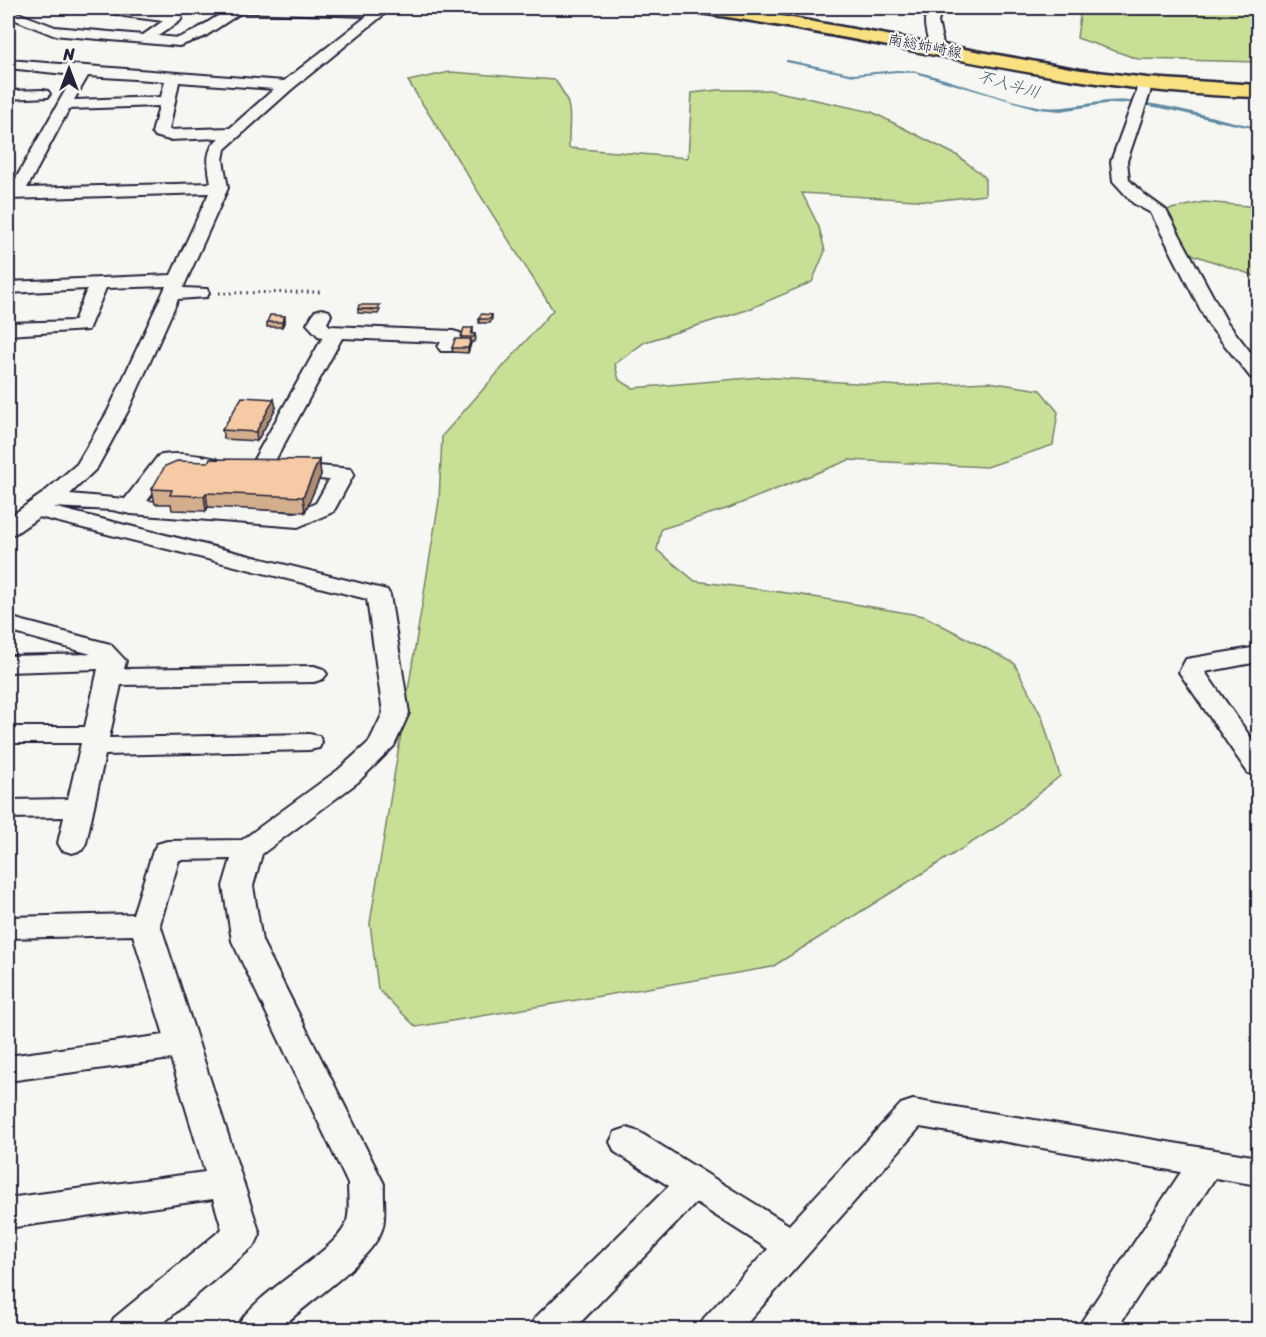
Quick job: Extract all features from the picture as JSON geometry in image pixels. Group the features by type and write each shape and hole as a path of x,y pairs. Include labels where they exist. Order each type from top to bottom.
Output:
{"main road":[{"name":"南総姉崎線","path":"700,8 760,15 1081,75 1144,84 1258,90"}],"street":[{"path":"112,8 124,12 175,18 144,40"},
{"path":"222,8 383,10"},
{"path":"935,8 932,11 931,24 937,48"},
{"path":"8,13 53,31 178,42 199,34 238,9"},
{"path":"8,528 86,468 118,411 220,188 215,160 217,148 287,86 383,10"},
{"path":"8,64 287,86"},
{"path":"12,193 28,171 83,71"},
{"path":"173,77 160,133 162,135 232,134"},
{"path":"1144,84 1143,93 1119,160 1121,181 1139,198 1158,210 1218,324 1258,374"},
{"path":"8,96 43,94"},
{"path":"65,105 168,101"},
{"path":"8,172 28,171"},
{"path":"12,193 220,188"},
{"path":"8,329 81,326 99,283"},
{"path":"8,287 99,283 173,287 200,293"},
{"path":"260,468 318,324 453,337 448,347"},
{"path":"42,504 112,503 131,507 298,520 325,507 343,474 166,461 131,507"},
{"path":"42,504 378,595 396,712 381,746 348,776 249,849 167,851 145,924 243,1234 127,1329"},
{"path":"8,624 101,650 111,669 72,843"},
{"path":"1258,655 1205,661 1196,664 1192,672 1258,767"},
{"path":"8,664 314,674"},
{"path":"8,735 95,741 309,742"},
{"path":"8,809 80,808"},
{"path":"249,849 238,886 247,941 366,1184 365,1226 344,1254 280,1304 254,1329"},
{"path":"8,927 145,924"},
{"path":"8,1070 183,1045"},
{"path":"717,1329 913,1113 1258,1171"},
{"path":"627,1142 793,1246"},
{"path":"1095,1329 1207,1162"},
{"path":"8,1213 226,1183"},
{"path":"548,1329 694,1183"}],"path":[{"path":"200,293 320,292"}],"green space":[{"path":"1081,8 1258,8 1258,62 1138,59 1077,38"},
{"path":"450,72 555,80 566,98 570,112 569,148 688,158 692,93 718,90 769,90 872,112 958,156 985,177 985,195 932,201 802,193 819,227 825,251 812,282 747,310 645,342 615,364 619,380 633,388 761,377 902,386 989,382 1040,390 1058,412 1053,445 987,467 849,460 729,508 661,529 657,550 695,581 802,595 924,616 1014,663 1042,717 1060,776 1000,825 772,967 416,1027 378,989 370,923 439,501 442,436 553,310 408,81"},
{"path":"1204,202 1258,207 1258,277 1194,255 1161,233 1167,210"}],"building":[{"path":"359,305 380,305 378,309 358,309"},
{"path":"481,314 492,315 490,319 479,319"},
{"path":"270,315 285,316 282,322 267,322"},
{"path":"464,328 473,328 471,334 475,334 474,337 461,337"},
{"path":"455,339 471,339 468,348 452,348"},
{"path":"242,397 274,399 256,432 222,430"},
{"path":"210,459 319,460 303,497 206,493 204,496 170,495 172,490 152,489 165,466 177,461 208,462"}],"waterway":[{"name":"不入斗川","path":"359,8 373,8"},
{"name":"不入斗川","path":"788,61 854,75 897,71 915,72 1007,100 1049,110 1128,102 1258,128"}]}
